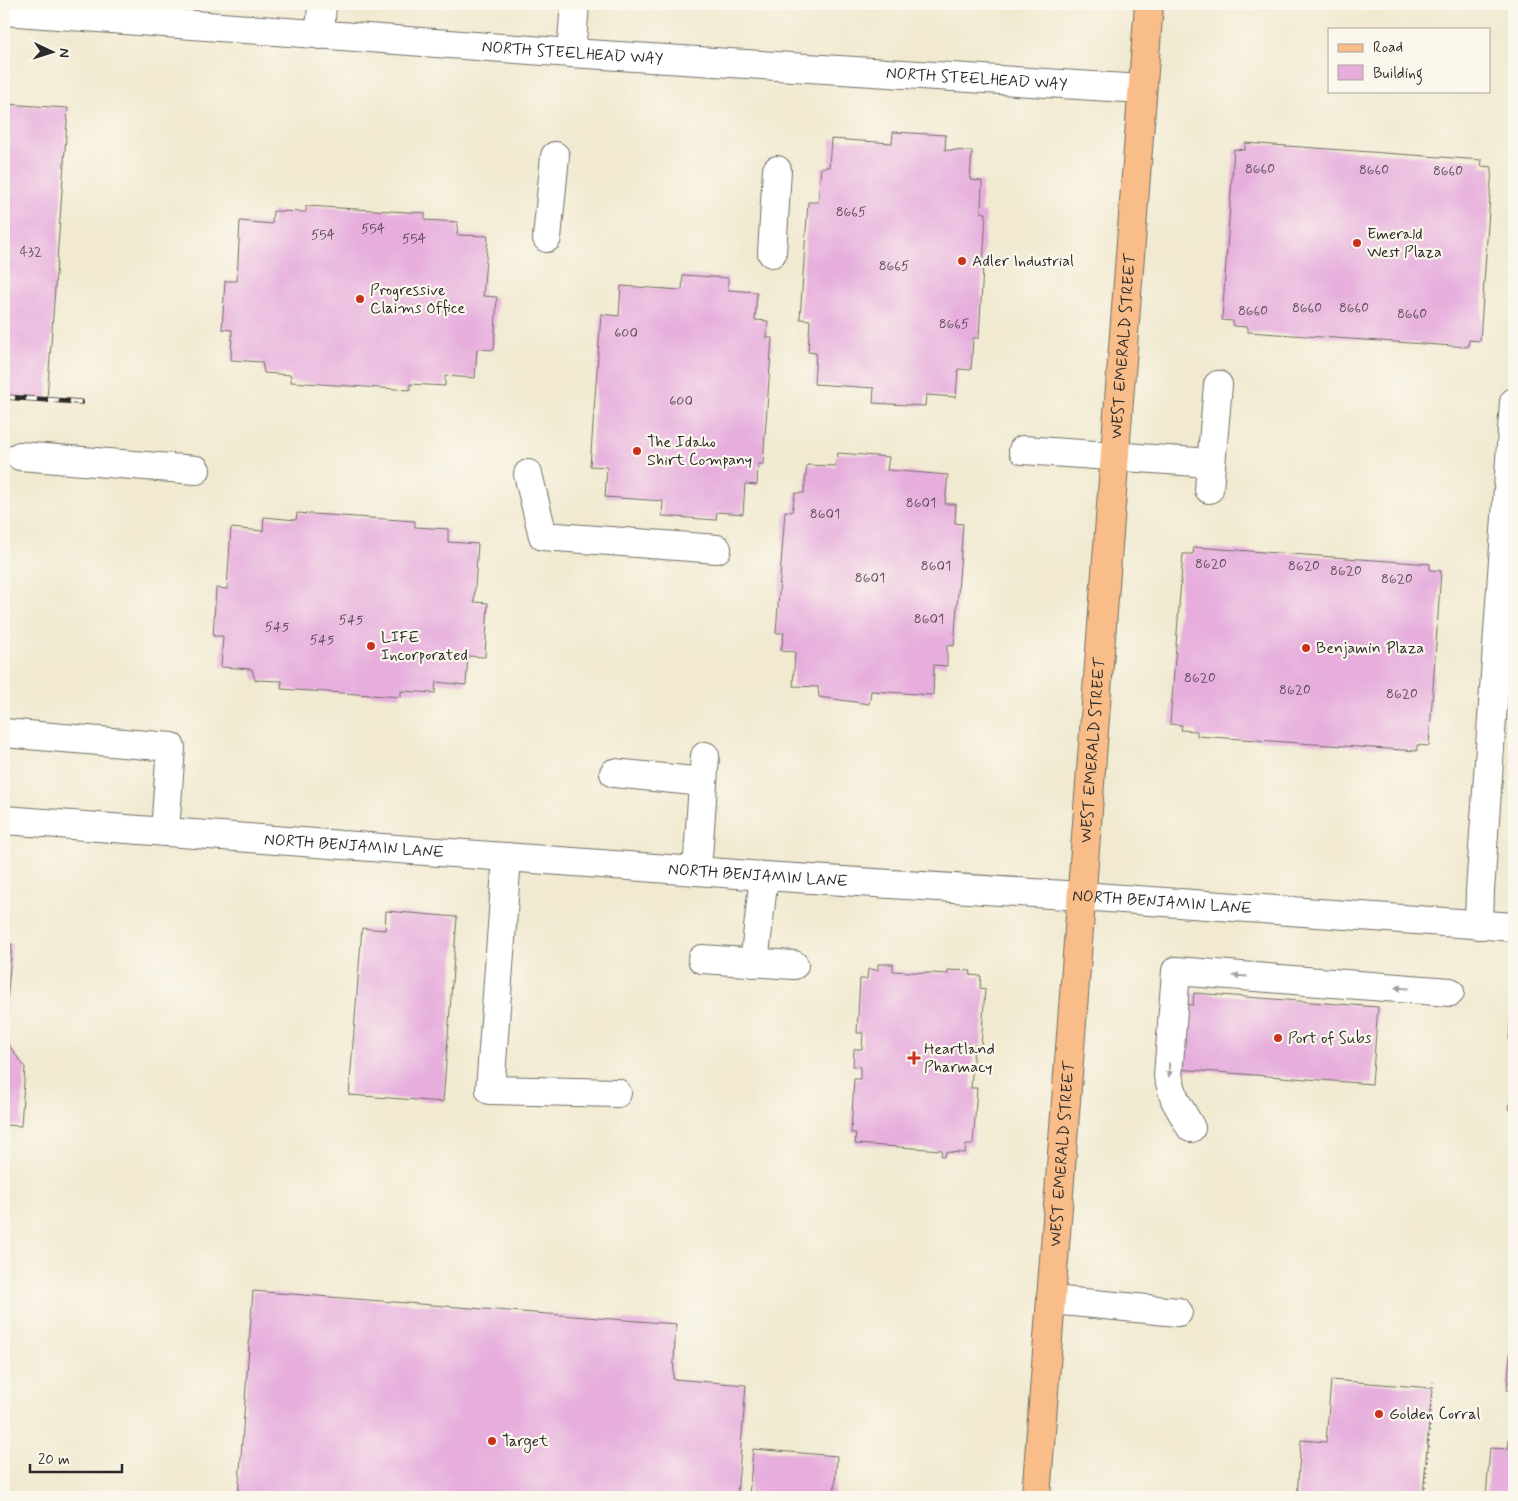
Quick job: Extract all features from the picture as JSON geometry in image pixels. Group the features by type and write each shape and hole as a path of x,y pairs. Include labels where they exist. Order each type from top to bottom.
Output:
{"main road":[{"name":"WEST EMERALD STREET","path":"1036,1497 1149,4"}],"street":[{"path":"320,35 322,4"},
{"path":"571,53 575,4"},
{"name":"NORTH STEELHEAD WAY","path":"4,11 60,10 154,13 320,35 1142,90"},
{"path":"547,238 555,156"},
{"path":"772,253 777,170"},
{"path":"1023,450 1115,457 1210,476 1218,385"},
{"path":"1479,924 1514,402"},
{"path":"20,456 196,470"},
{"path":"528,474 543,536 717,550"},
{"path":"4,733 171,747 164,832"},
{"path":"614,773 704,769 697,871"},
{"name":"NORTH BENJAMIN LANE","path":"4,820 764,876 1081,896 1514,927"},
{"path":"507,857 490,1090 617,1093"},
{"path":"754,963 764,876"},
{"path":"702,959 794,965"},
{"path":"1191,1128 1175,1100 1168,1076 1176,971 1450,992"},
{"path":"1052,1300 1178,1312"}],"path":[{"path":"1424,1497 1433,1382"}],"building":[{"path":"4,104 68,108 47,399 4,396"},
{"path":"893,132 946,135 945,150 972,151 970,180 982,181 981,212 986,213 979,338 973,338 971,370 958,369 956,397 926,395 925,406 873,403 874,388 814,384 816,353 808,352 810,320 800,319 808,202 818,202 821,167 829,167 831,139 892,143"},
{"name":"Emerald West Plaza","path":"1245,143 1482,160 1481,166 1492,167 1480,341 1469,340 1468,347 1248,332 1248,327 1233,326 1233,321 1222,320 1234,149 1245,150"},
{"path":"306,206 425,213 425,220 458,222 457,235 488,236 483,296 497,297 494,350 477,349 475,378 445,376 445,386 410,384 410,390 291,382 291,375 264,373 262,362 231,360 232,330 222,329 225,281 237,281 240,221 272,224 273,211 306,212"},
{"path":"683,275 728,278 728,290 757,292 755,320 768,321 767,338 772,338 763,464 758,464 757,485 745,484 743,514 717,512 716,520 662,516 663,501 605,497 607,467 590,466 601,314 619,316 621,286 682,290"},
{"path":"838,453 889,457 887,470 948,475 945,504 956,504 955,523 963,524 954,646 947,645 947,666 934,665 933,695 871,691 869,704 819,697 818,687 793,686 795,652 781,651 784,633 776,633 785,511 792,512 795,493 804,493 807,465 835,466"},
{"path":"297,513 415,521 415,527 448,529 448,542 478,544 474,602 488,603 485,657 468,656 466,685 436,682 435,693 401,691 401,697 281,689 282,681 255,680 252,669 221,667 223,636 213,636 216,588 227,589 231,528 263,531 264,517 296,520"},
{"name":"Benjamin Plaza","path":"1194,547 1430,564 1430,570 1441,571 1429,746 1417,745 1417,751 1197,736 1197,731 1181,730 1182,725 1170,724 1183,554 1193,554"},
{"path":"386,911 457,917 443,1102 349,1095 362,928 385,930"},
{"path":"4,943 12,944 4,1039"},
{"name":"Heartland Pharmacy","path":"878,964 893,964 893,971 948,974 948,970 971,971 970,975 981,976 980,988 985,989 981,1046 974,1045 971,1088 977,1088 973,1145 966,1145 965,1153 946,1152 945,1156 941,1156 942,1150 855,1144 856,1133 851,1133 854,1079 860,1079 860,1067 853,1066 854,1049 862,1049 863,1033 857,1033 860,979 867,979 868,969 878,970"},
{"name":"Port of Subs","path":"1194,993 1378,1007 1372,1084 1177,1069 1182,1004 1193,1005"},
{"path":"1512,993 1514,993 1514,1041 1509,1040"},
{"path":"4,1039 25,1067 21,1126 4,1125"},
{"path":"1513,1076 1514,1109 1509,1109"},
{"name":"Target","path":"253,1291 676,1324 673,1379 746,1385 737,1497 238,1497"},
{"path":"1511,1343 1514,1343 1514,1391 1507,1390"},
{"name":"Golden Corral","path":"1331,1380 1432,1388 1423,1497 1297,1497 1301,1440 1326,1442"},
{"path":"1512,1409 1514,1409 1514,1497 1486,1497 1490,1448 1508,1449"},
{"path":"753,1449 837,1456 834,1497 749,1497"}],"railway":[{"path":"4,397 81,402"}],"place":[{"name":"Emerald West Plaza","path":"1357,243"},
{"name":"Adler Industrial","path":"962,261"},
{"name":"Progressive Claims Office","path":"360,299"},
{"name":"The Idaho Shirt Company","path":"637,451"},
{"name":"LIFE Incorporated","path":"371,646"},
{"name":"Benjamin Plaza","path":"1306,648"},
{"name":"Port of Subs","path":"1278,1038"},
{"name":"Heartland Pharmacy","path":"914,1058"},
{"name":"Golden Corral","path":"1379,1414"},
{"name":"Target","path":"492,1441"}]}
